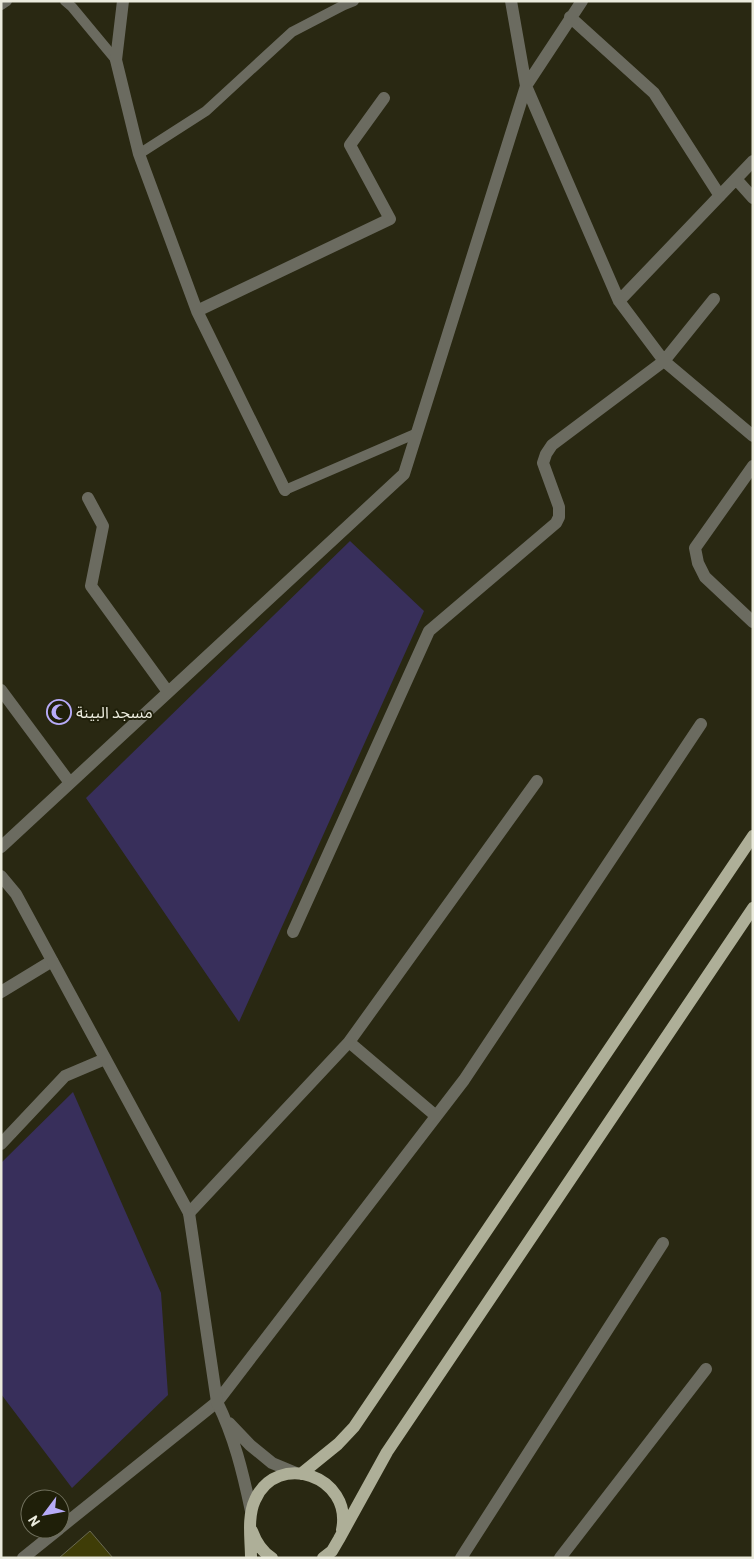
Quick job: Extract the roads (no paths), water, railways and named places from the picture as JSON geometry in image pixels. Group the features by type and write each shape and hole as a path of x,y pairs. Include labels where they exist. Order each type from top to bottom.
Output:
{"main road":[{"path":"298,1473 338,1444 354,1427 753,836"},
{"path":"326,1556 339,1540 387,1452 753,908"},
{"path":"251,1558 251,1511 255,1499 271,1481 282,1475 298,1473 310,1475 323,1481 333,1490 340,1503 343,1516 343,1528 339,1540"},
{"path":"251,1526 256,1541 265,1553 272,1558"}],"street":[{"path":"122,1 116,60 139,154 197,311 286,490"},
{"path":"511,1 526,86 619,301 664,361 753,436"},
{"path":"1,847 404,474 526,86 582,1"},
{"path":"570,17 654,93 720,196"},
{"path":"197,311 390,219 350,146 384,98"},
{"path":"619,301 753,162"},
{"path":"736,179 753,198"},
{"path":"294,932 428,631 556,524 559,507 543,463 552,445 664,361 714,299"},
{"path":"753,466 695,548 698,563 705,576 753,622"},
{"path":"88,498 103,526 91,586 168,692"},
{"path":"1,690 70,783"},
{"path":"70,1520 217,1402 464,1080 701,724"},
{"path":"189,1214 349,1042 538,781"},
{"path":"1,876 16,894 189,1214 217,1402 226,1420 243,1472 251,1511"},
{"path":"1,992 52,961"},
{"path":"349,1042 436,1116"},
{"path":"1,1144 65,1076 105,1059"},
{"path":"461,1558 663,1243"},
{"path":"560,1558 706,1369"},
{"path":"226,1420 250,1445 272,1463 298,1473"},
{"path":"23,1558 47,1539"}],"lane":[{"path":"1,5 7,1"},
{"path":"65,1 116,60"},
{"path":"139,154 206,111 292,32 354,1"},
{"path":"286,490 417,433"}],"place":[{"name":"مسجد البينة","path":"59,712"}]}
